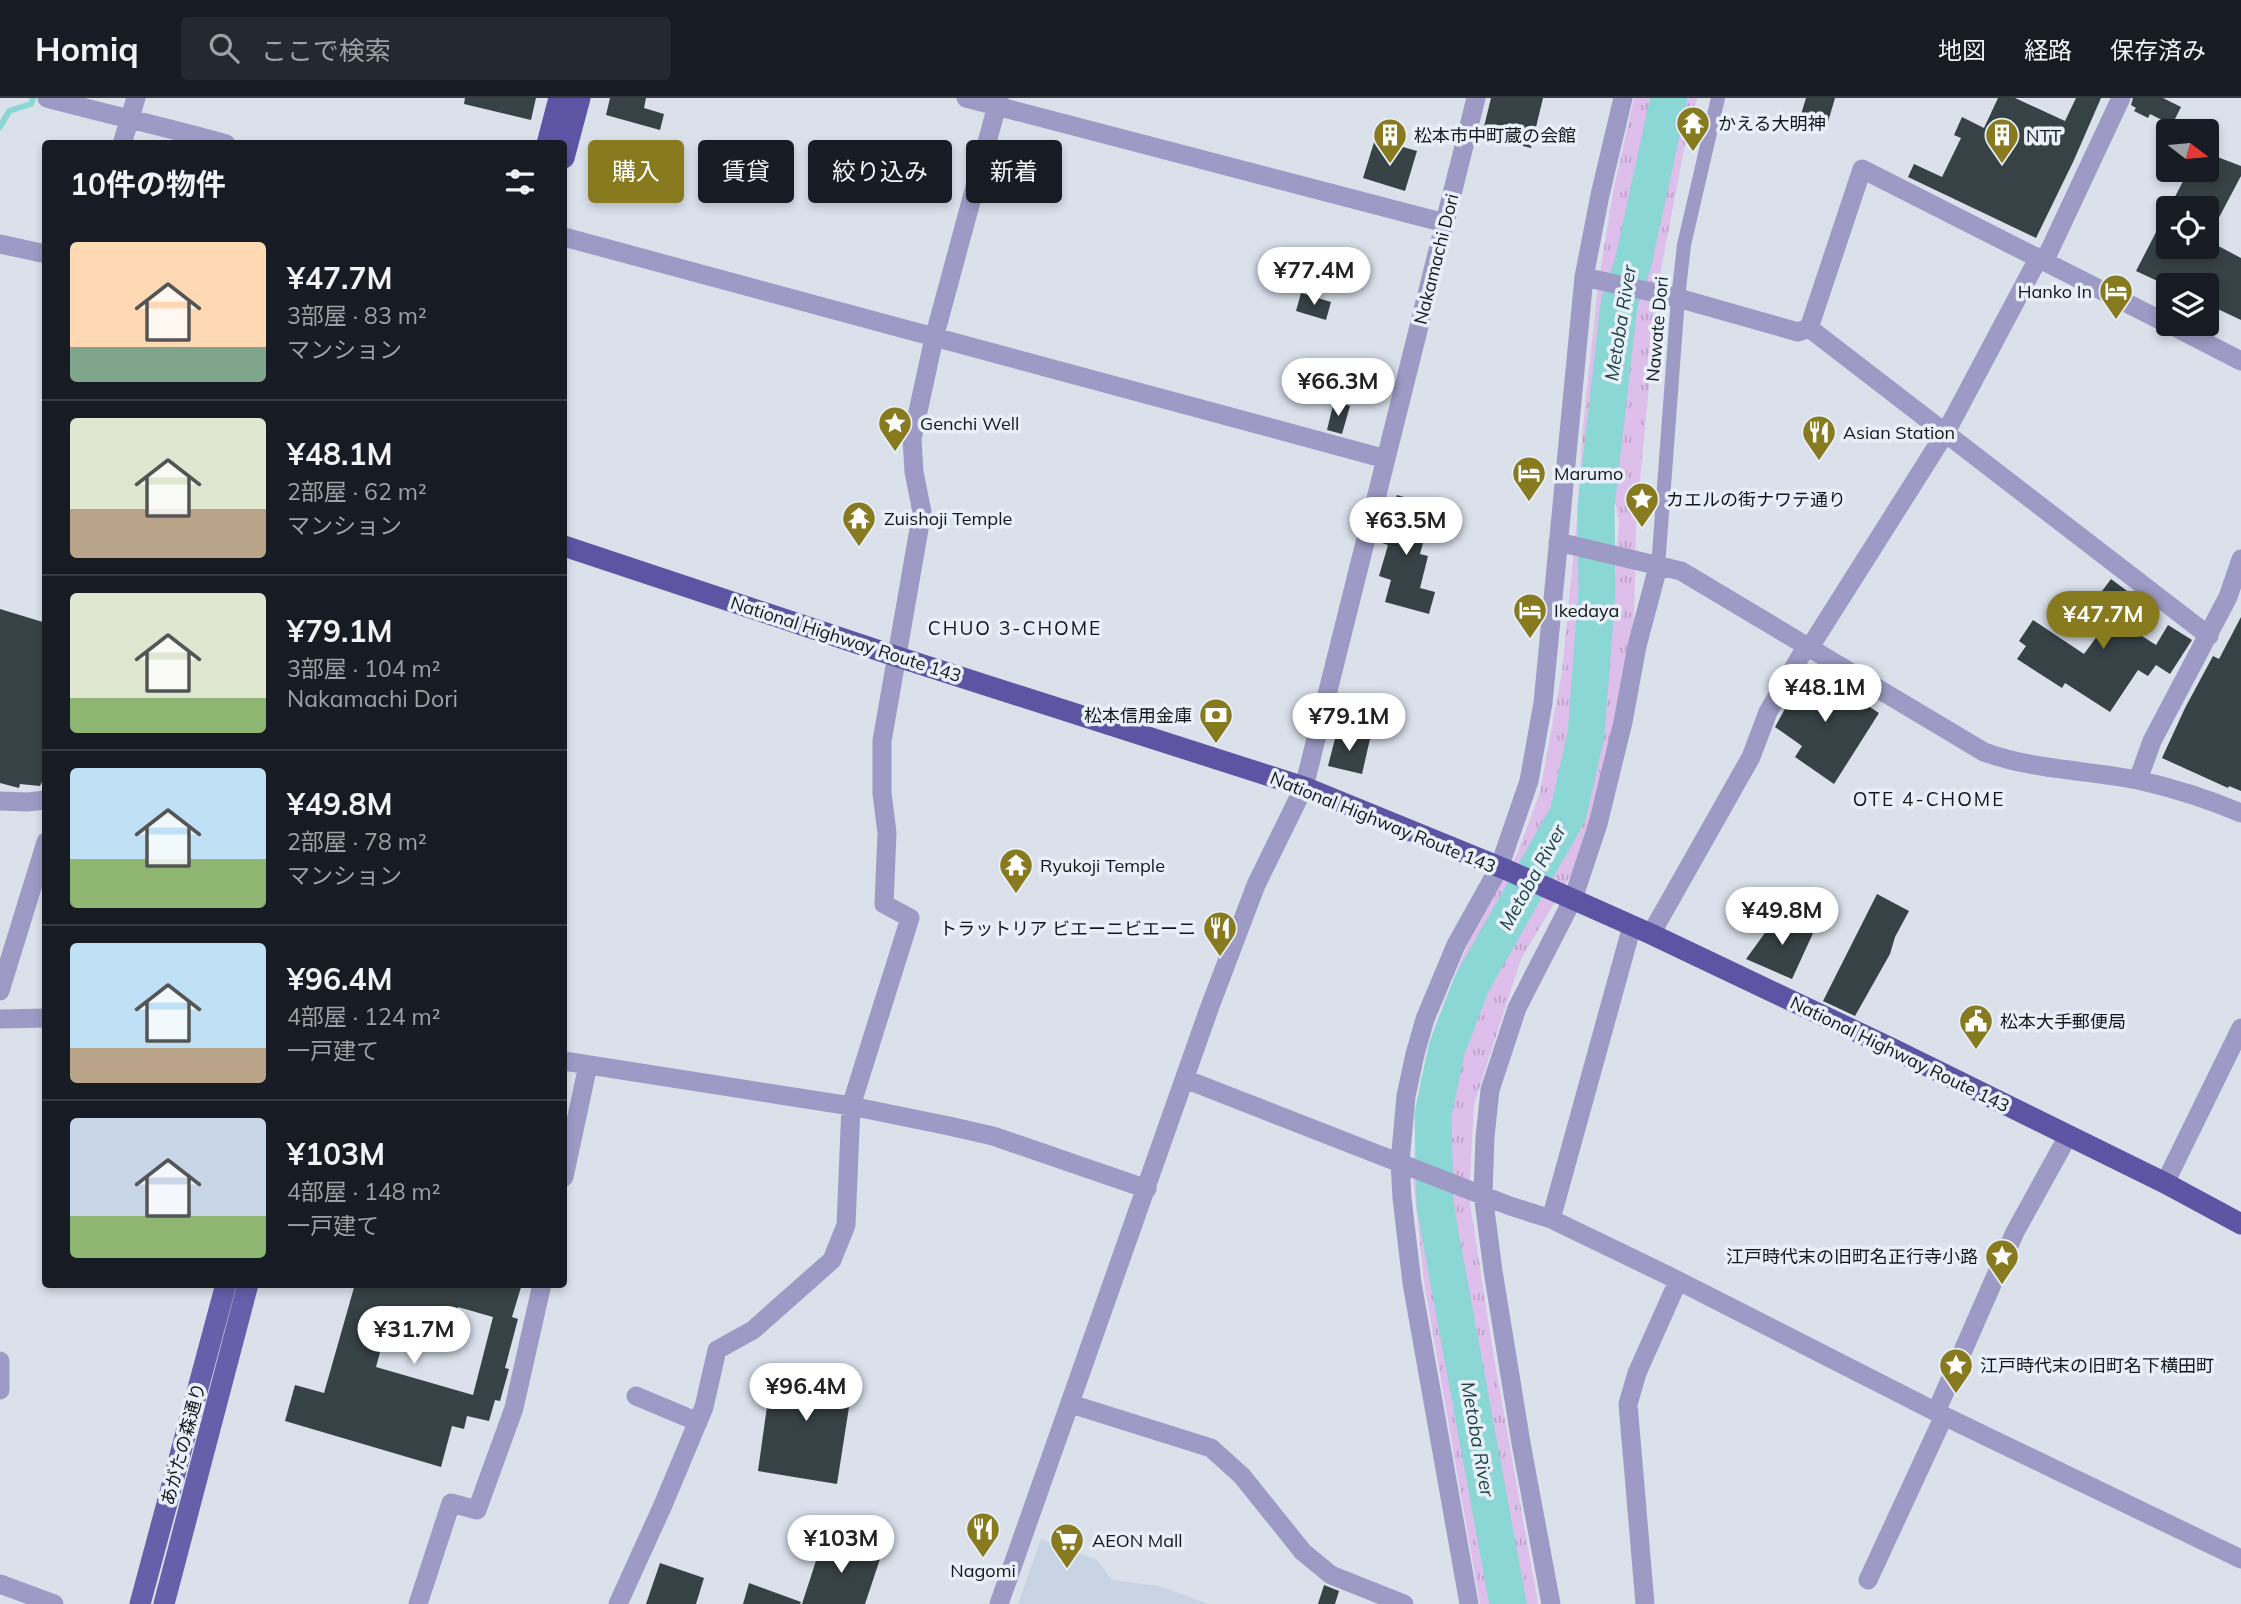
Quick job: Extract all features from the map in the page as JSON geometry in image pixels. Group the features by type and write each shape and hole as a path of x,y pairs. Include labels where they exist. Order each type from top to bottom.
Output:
{"highway":[{"path":"548,140 559,98"},
{"path":"567,147 580,98"},
{"name":"National Highway Route 143","path":"567,547 898,657 1304,787 1570,897 1641,930 1891,1048 2241,1224"}],"main road":[{"name":"あがたの森通り","path":"140,1604 225,1288"},
{"name":"あがたの森通り","path":"164,1604 247,1288"}],"street":[{"path":"47,98 212,140"},
{"path":"123,140 136,98"},
{"path":"966,98 998,102 1445,223"},
{"name":"Nakamachi Dori","path":"999,1604 1256,885 1304,787 1476,98"},
{"path":"1469,1604 1412,1283 1402,1198 1406,1096 1426,1019 1455,945 1503,869 1529,781 1542,709 1555,589 1564,544 1589,278 1600,195 1623,98"},
{"name":"Nawate Dori","path":"1658,566 1671,297 1718,98"},
{"path":"1551,1219 1641,930 1751,757 1768,712 1808,646 1946,432 2042,259 2121,98"},
{"path":"618,1604 704,1407 717,1350 753,1330 832,1260 846,1225 850,1106 909,918 884,904 887,833 882,793 883,741 922,512 914,472 912,439 934,338 998,102"},
{"path":"1810,328 1862,169 2156,318"},
{"path":"567,238 1386,459"},
{"path":"0,244 42,253"},
{"path":"1589,278 1671,297 1798,332 1810,328"},
{"path":"1810,328 2208,636"},
{"path":"2192,336 2241,361"},
{"path":"1564,544 1681,571 1984,752 2022,763 2138,780 2189,793 2241,813"},
{"path":"2138,780 2152,741 2228,597 2241,559"},
{"path":"1551,1604 1518,1429 1479,1193 1490,1090 1517,1008 1570,897 1598,824 1623,722 1637,646 1658,566"},
{"path":"0,801 42,800"},
{"path":"0,991 42,855"},
{"path":"0,1019 42,1018"},
{"path":"2165,1184 2234,1060 2241,1028"},
{"path":"567,1061 850,1106 993,1136 1147,1189"},
{"path":"567,1163 588,1065"},
{"path":"1185,1079 1551,1219 1940,1414 2241,1559"},
{"path":"1868,1580 2015,1232 2068,1136"},
{"path":"1645,1604 1628,1404 1637,1373 1678,1281"},
{"path":"418,1604 451,1503 477,1510 514,1408 541,1288"},
{"path":"0,1361 0,1390"},
{"path":"636,1396 698,1422"},
{"path":"1070,1404 1211,1448 1242,1476 1303,1552 1331,1575 1404,1604"},
{"path":"0,1584 54,1604"}],"shaded area":[{"name":"AEON Mall","path":"1041,1539 1097,1560 1112,1580 1159,1586 1208,1604 1018,1604"}],"green space":[{"path":"1634,98 1664,98 1629,261 1616,300 1590,518 1592,588 1579,733 1561,809 1529,857 1517,886 1467,978 1442,1046 1427,1115 1428,1154 1440,1249 1502,1604 1480,1604 1424,1282 1413,1175 1420,1084 1436,1024 1466,948 1518,852 1540,792 1562,672 1598,286 1613,192"},
{"path":"1680,98 1697,98 1684,149 1659,280 1636,523 1634,619 1620,707 1599,793 1574,870 1521,959 1474,1104 1469,1197 1494,1358 1538,1604 1513,1604 1437,1169 1442,1098 1455,1042 1478,987 1523,913 1548,881 1587,788 1614,593 1619,521 1611,481 1613,415 1633,299 1643,275"}],"building":[{"path":"465,98 536,98 531,120 464,104"},
{"path":"610,98 646,98 644,108 664,114 660,130 606,115"},
{"path":"1491,98 1543,98 1531,148 1482,135"},
{"path":"1806,98 1835,98 1826,129 1799,121"},
{"path":"1998,98 2015,98 2065,121 2076,98 2101,98 2036,238 1908,177 1914,164 1942,177 1961,138 1954,135 1962,117 1984,128"},
{"path":"2133,98 2163,98 2181,107 2175,119 2160,119 2150,114 2148,118 2134,111 2136,108 2131,105"},
{"name":"松本市中町蔵の会館","path":"1375,139 1417,151 1405,191 1363,178"},
{"path":"2219,158 2241,166 2241,176 2219,217 2219,196 2175,196 2183,182 2219,182"},
{"path":"2156,232 2156,259 2219,259 2219,246 2241,258 2241,320 2219,310 2219,273 2156,273 2156,280 2136,271"},
{"path":"1301,293 1331,302 1326,320 1296,311"},
{"path":"1334,401 1350,406 1342,434 1327,430"},
{"path":"1397,495 1425,503 1419,522 1428,525 1420,554 1428,556 1420,588 1435,592 1429,614 1385,602 1391,580 1379,576 1388,545 1382,543"},
{"path":"2111,579 2142,602 2125,625 2156,645 2168,625 2192,640 2170,674 2156,665 2148,676 2138,670 2110,712 2065,683 2062,688 2017,659 2026,646 2019,641 2033,620 2084,654 2106,624 2088,610"},
{"path":"0,609 42,622 42,782 40,786 20,784 19,788 0,783"},
{"path":"2241,617 2241,791 2229,786 2228,788 2162,758 2213,656 2219,659"},
{"path":"1808,667 1879,713 1834,784 1795,757 1802,746 1775,727"},
{"path":"1337,731 1370,739 1362,774 1328,766"},
{"path":"1877,894 1909,911 1895,937 1890,954 1855,1016 1823,1001"},
{"path":"1778,915 1814,931 1792,979 1746,959"},
{"path":"354,1288 521,1288 512,1317 518,1319 505,1368 509,1369 500,1401 495,1400 489,1421 467,1416 464,1429 452,1426 441,1467 285,1421 295,1385 324,1393","holes":["458,1307 493,1317 473,1395 376,1367 390,1315 420,1324 424,1313 454,1323"]},
{"path":"773,1363 854,1375 837,1484 758,1471"},
{"path":"824,1536 881,1556 865,1604 802,1604"},
{"path":"660,1563 704,1578 696,1604 646,1604"},
{"path":"749,1583 801,1602 743,1604"},
{"path":"1324,1585 1339,1591 1335,1604 1318,1604"}],"waterway":[{"path":"0,127 9,111 31,104 33,98"},
{"name":"Metoba River","path":"1508,1604 1435,1203 1433,1114 1447,1048 1472,983 1568,814 1586,734 1597,590 1596,507 1619,304 1633,263 1669,98"}],"place":[{"name":"かえる大明神","path":"1693,153"},
{"name":"松本市中町蔵の会館","path":"1390,165"},
{"name":"NTT","path":"2002,165"},
{"name":"Hanko In","path":"2116,321"},
{"name":"Genchi Well","path":"895,453"},
{"name":"Asian Station","path":"1819,462"},
{"name":"Marumo","path":"1529,503"},
{"name":"カエルの街ナワテ通り","path":"1642,529"},
{"name":"Zuishoji Temple","path":"859,548"},
{"name":"Ikedaya","path":"1530,640"},
{"name":"松本信用金庫","path":"1216,745"},
{"name":"Ryukoji Temple","path":"1016,895"},
{"name":"トラットリア ビエーニビエーニ","path":"1220,958"},
{"name":"松本大手郵便局","path":"1976,1051"},
{"name":"江戸時代末の旧町名正行寺小路","path":"2002,1286"},
{"name":"江戸時代末の旧町名下横田町","path":"1956,1395"},
{"name":"Nagomi","path":"983,1559"},
{"name":"AEON Mall","path":"1067,1570"}],"district":[{"name":"CHUO 3-CHOME","path":"1015,628"},
{"name":"OTE 4-CHOME","path":"1929,799"}]}
